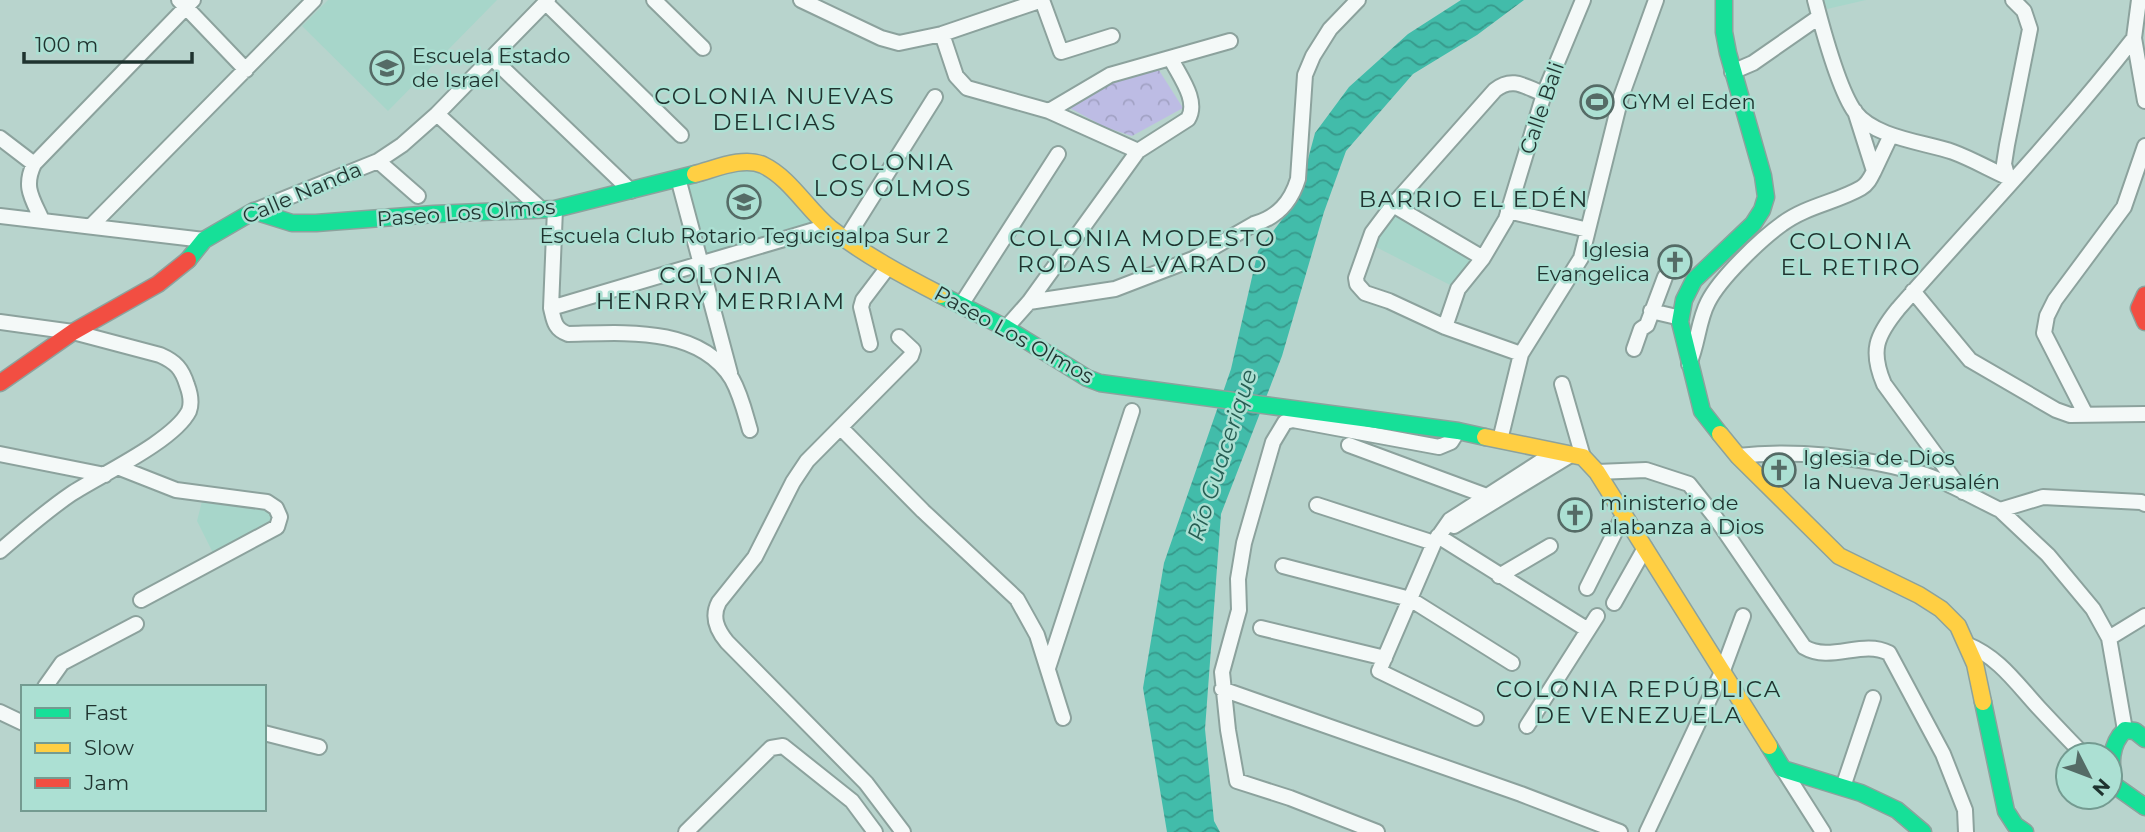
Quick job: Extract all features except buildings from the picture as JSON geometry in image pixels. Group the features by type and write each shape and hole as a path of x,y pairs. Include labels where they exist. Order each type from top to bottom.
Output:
{"street":[{"path":"91,226 314,0"},
{"path":"654,0 703,48"},
{"path":"801,0 870,33 900,43 942,34 1042,0 1061,51 1112,36"},
{"path":"1029,302 1115,289 1193,260 1254,224 1265,221 1285,206 1293,195 1298,179 1305,75 1330,29 1358,0"},
{"name":"Calle Bali","path":"1445,327 1458,289 1483,258 1508,211 1544,94 1583,0"},
{"path":"1500,440 1521,354 1581,258 1621,97 1656,0"},
{"path":"1724,0 1724,32 1732,72 1763,176 1766,197 1753,224 1694,280 1684,300 1680,322 1702,411 1738,456 1839,556 1919,595 1941,609 1958,626 1975,664 2006,811 2015,825 2025,832"},
{"path":"1815,0 1874,171"},
{"path":"2008,180 2004,164 2030,29 2024,11 2012,0"},
{"path":"2139,0 2134,38 2145,101"},
{"path":"547,1 681,135"},
{"name":"Calle Nanda","path":"0,383 73,332 158,284 190,258 204,240 254,211 378,161 401,145 437,114 547,1"},
{"path":"41,219 27,187 28,176 34,164 186,2 246,70"},
{"path":"1732,72 1753,63 1819,17"},
{"path":"942,34 956,75 967,88 1049,111 1138,152"},
{"path":"1964,492 1893,399 1876,366 1876,346 1883,328 1913,291 2008,180 2042,150 2134,38"},
{"path":"1049,111 1110,75 1230,41"},
{"path":"492,58 631,191"},
{"path":"1006,328 1029,302 1138,152 1188,119 1193,111 1192,100 1171,59"},
{"path":"1521,354 1445,327 1360,290 1356,278 1373,233 1393,205 1502,84 1511,81 1544,94"},
{"path":"846,239 935,97"},
{"path":"1855,111 1876,129 1958,154 2008,180"},
{"path":"437,114 548,210 551,308 559,331 568,334 607,332 663,336 701,351 720,363 732,380"},
{"path":"1689,364 1708,302 1719,285 1783,223 1867,183 1891,135"},
{"path":"0,138 34,164"},
{"path":"2085,415 2044,333 2047,316 2055,300 2124,207 2145,146"},
{"path":"961,305 1058,154"},
{"path":"378,161 418,196"},
{"name":"Paseo Los Olmos","path":"254,211 292,223 316,223 434,214 548,210 746,161 759,164 782,179 828,226 888,267 1006,328 1087,378 1100,383 1458,431 1500,440 1559,459"},
{"path":"678,178 732,380 750,430"},
{"path":"1393,205 1483,258"},
{"path":"1508,211 1588,230"},
{"path":"2,217 41,219 204,240"},
{"path":"551,308 828,226"},
{"path":"870,344 861,307 863,300 888,267"},
{"path":"1634,349 1642,329 1647,325 1665,277"},
{"path":"1913,291 1970,360 2056,410 2070,415 2145,414"},
{"path":"1651,311 1681,318"},
{"path":"0,322 73,332 160,355 173,361 182,371 191,395 189,410 176,427 120,468 70,495 0,551"},
{"path":"899,337 913,350 911,356 807,461 793,482 755,557 719,602 714,618 727,642 866,783 903,832"},
{"path":"1559,459 1562,384"},
{"path":"1048,668 1132,411"},
{"path":"1377,832 1290,798 1237,781 1222,689 1222,671 1239,610 1238,579 1244,543 1272,442 1285,422 1293,420 1438,447 1451,442 1458,431"},
{"path":"841,428 923,511 1017,599 1037,635 1063,718"},
{"path":"1349,445 1487,500"},
{"path":"1738,456 1764,453 1809,455 1917,472 2000,510 2048,555 2093,609 2109,638 2125,730"},
{"path":"0,454 105,475"},
{"path":"1476,718 1379,671 1439,535 1487,500 1559,459 1597,472 1646,470 1689,484 1804,647 1812,652 1824,653 1880,648 1889,653 1943,754 1965,810 1966,832"},
{"path":"120,468 176,490 267,502 276,508 280,517 277,527 141,600"},
{"path":"1597,472 1824,832"},
{"path":"2000,510 2043,497 2109,499 2145,504"},
{"path":"1317,505 1439,535 1499,576 1588,630"},
{"path":"1587,588 1624,514"},
{"path":"1499,576 1550,545"},
{"path":"1614,603 1645,548"},
{"path":"1283,566 1410,600 1512,663"},
{"path":"2109,638 2145,615"},
{"path":"1527,726 1597,616"},
{"path":"1647,832 1723,670 1743,616"},
{"path":"46,685 62,663 136,624"},
{"path":"1261,628 1385,658"},
{"path":"1966,644 1982,650 2004,667 2071,741"},
{"path":"1222,689 1620,832"},
{"path":"1843,787 1873,698"},
{"path":"0,712 21,721"},
{"path":"2115,741 2117,736 2125,730 2135,731 2145,738"},
{"path":"266,734 319,747"},
{"path":"686,832 771,748 783,746 852,801 875,832"},
{"path":"1783,769 1843,787 1897,810 1923,832"},
{"path":"2124,792 2145,807"}],"shaded area":[{"name":"Escuela Estado de Israel","path":"328,0 497,0 388,111 302,26"},
{"path":"1824,0 1866,0 1827,9"},
{"name":"Escuela Club Rotario Tegucigalpa Sur 2","path":"754,167 820,224 704,258 684,181"},
{"path":"1393,210 1472,257 1454,287 1376,247 1377,234"},
{"path":"203,497 264,505 274,513 272,526 214,555 197,521"}],"green space":[{"path":"1155,64 1183,108 1132,136 1105,127 1066,106 1108,78"}],"water":[{"name":"Río Guacerique","path":"1461,0 1524,0 1477,35 1413,74 1346,151 1324,212 1282,356 1221,514 1205,729 1214,821 1220,832 1167,832 1143,688 1164,563 1231,369 1258,251 1297,200 1315,133 1349,87 1408,34"}],"traffic: fast":[{"path":"1720,434 1702,411 1680,322 1684,300 1694,280 1753,224 1766,197 1763,176 1728,53 1724,32 1724,0"},
{"path":"188,260 204,240 254,211 292,223 316,223 555,209 695,174"},
{"path":"941,295 1006,328 1087,378 1100,383 1458,431 1485,437"},
{"path":"1983,702 2006,811 2015,825 2025,832"},
{"path":"2145,739 2135,731 2125,730 2116,742 2112,763 2114,785 2145,807"},
{"path":"1769,746 1783,769 1861,793 1897,810 1923,832"}],"traffic: slow":[{"path":"695,174 738,163 763,165 782,178 843,238 941,295"},
{"path":"1720,434 1738,456 1839,556 1919,595 1941,609 1958,626 1975,664 1983,702"},
{"path":"1485,437 1583,457 1597,472 1769,746"}],"traffic: jam":[{"path":"0,383 73,332 158,284 188,260"},
{"path":"2145,295 2139,308 2145,322"}],"place":[{"name":"Escuela Estado de Israel","path":"387,68"},
{"name":"GYM el Eden","path":"1597,102"},
{"name":"Escuela Club Rotario Tegucigalpa Sur 2","path":"744,202"},
{"name":"Iglesia Evangelica","path":"1675,262"},
{"name":"Iglesia de Dios la Nueva Jerusalén","path":"1779,470"},
{"name":"ministerio de alabanza a Dios","path":"1575,515"}],"district":[{"name":"COLONIA NUEVAS DELICIAS","path":"775,109"},
{"name":"COLONIA LOS OLMOS","path":"893,175"},
{"name":"BARRIO EL EDÉN","path":"1474,199"},
{"name":"COLONIA MODESTO RODAS ALVARADO","path":"1143,251"},
{"name":"COLONIA EL RETIRO","path":"1851,254"},
{"name":"COLONIA HENRRY MERRIAM","path":"721,288"},
{"name":"COLONIA REPÚBLICA DE VENEZUELA","path":"1639,702"}]}
